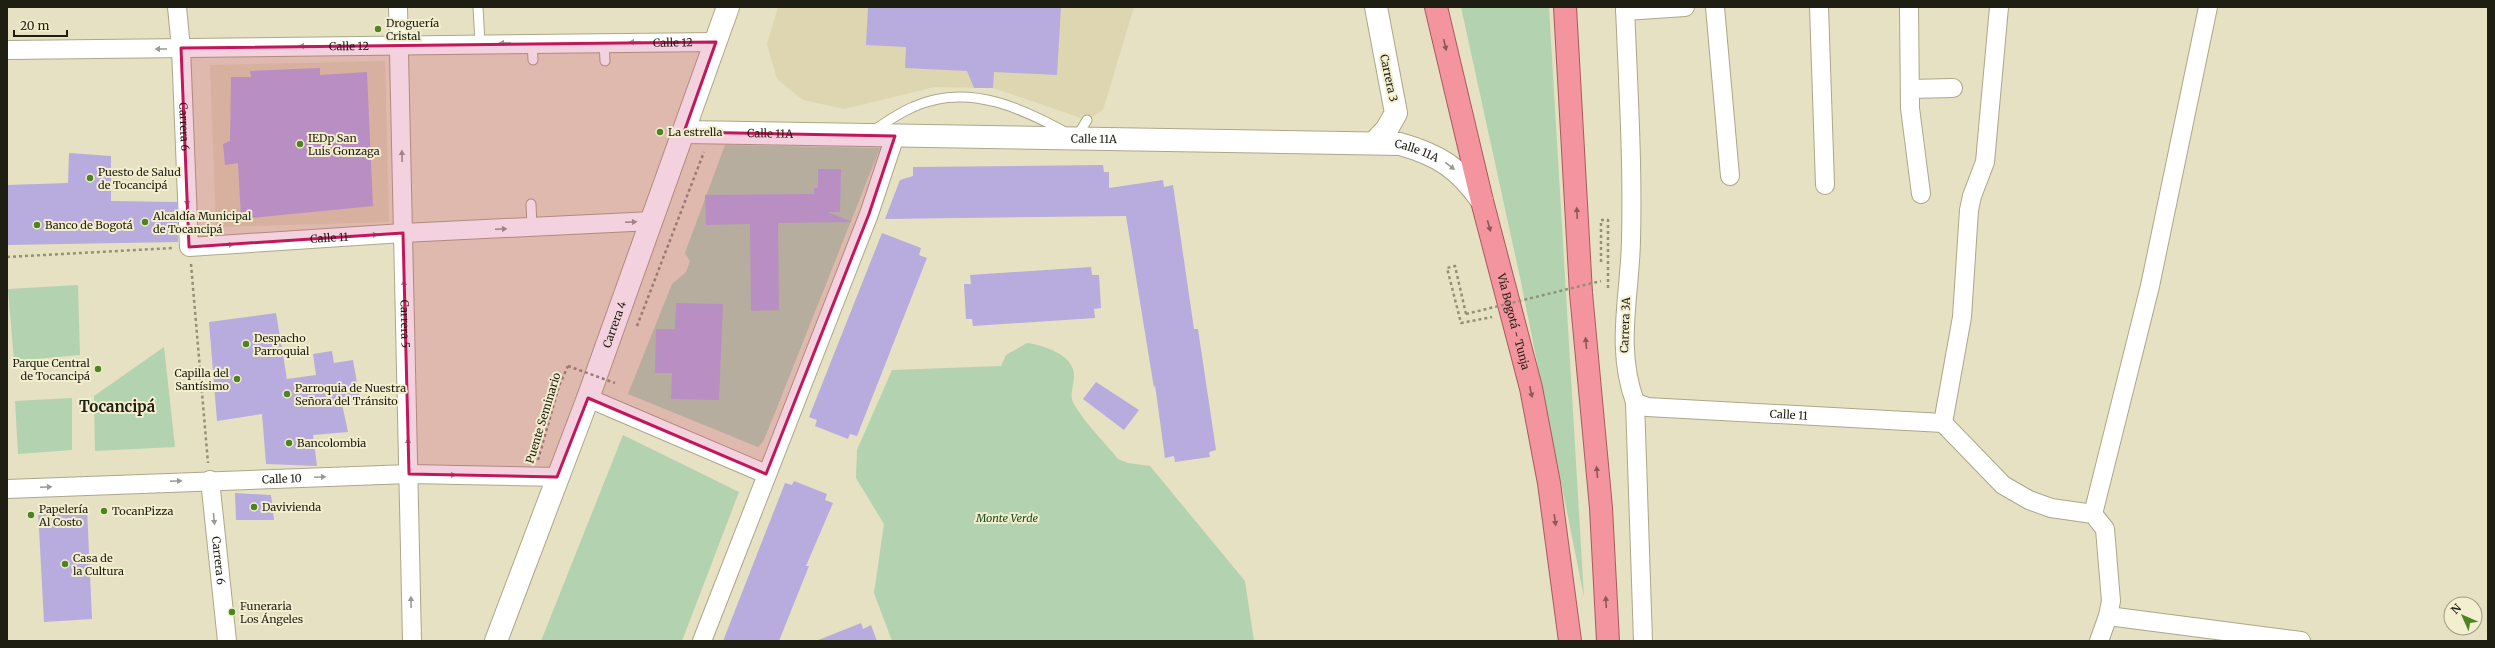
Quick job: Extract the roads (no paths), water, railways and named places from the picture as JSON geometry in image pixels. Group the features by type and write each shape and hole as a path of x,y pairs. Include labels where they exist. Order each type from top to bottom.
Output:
{"highway":[{"name":"Vía Bogotá - Tunja","path":"1436,7 1482,201 1531,388 1549,483 1570,641"},
{"path":"1565,7 1581,293 1601,508 1608,641"}],"street":[{"name":"Carrera 6","path":"177,7 181,48 189,247"},
{"name":"Carrera 5","path":"398,7 412,641"},
{"name":"Carrera 4","path":"496,641 588,398 605,379 652,221 728,7"},
{"name":"Carrera 3","path":"1374,142 1387,129 1396,113 1376,7"},
{"path":"1625,9 1685,7"},
{"path":"1715,7 1730,176"},
{"path":"1819,7 1825,185"},
{"path":"1909,7 1910,89 1921,194"},
{"path":"1999,7 1986,162 1972,196 1969,210 1962,317 1943,423 2003,485 2029,500 2051,508 2093,514 2105,529 2111,601 2108,616 2099,641"},
{"path":"2093,514 2150,286 2208,7"},
{"name":"Carrera 3A","path":"1625,9 1631,210 1624,356 1627,380 1635,402 1643,641"},
{"name":"Calle 12","path":"7,50 480,43 532,51 604,42 716,42"},
{"path":"1910,89 1953,88"},
{"name":"Calle 11A","path":"684,132 1374,142 1400,144 1425,151 1448,163 1467,180 1482,201"},
{"path":"702,641 766,474 869,214 895,136"},
{"name":"Calle 11","path":"189,247 403,233 652,221"},
{"path":"588,398 766,474"},
{"name":"Calle 11","path":"1635,402 1647,407 1943,423"},
{"name":"Calle 10","path":"7,489 210,480 409,474 557,477"},
{"name":"Carrera 6","path":"210,480 228,641"},
{"path":"2108,616 2301,641"}],"lane":[{"path":"478,7 480,43"},
{"path":"604,42 605,61"},
{"path":"867,135 914,106 941,98 973,97 1003,103 1040,118 1076,138 1088,120"},
{"path":"531,204 532,227"}],"place":[{"name":"Droguería Cristal","path":"378,29"},
{"name":"La estrella","path":"660,132"},
{"name":"IEDp San Luis Gonzaga","path":"300,144"},
{"name":"Puesto de Salud de Tocancipá","path":"90,178"},
{"name":"Alcaldía Municipal de Tocancipá","path":"145,222"},
{"name":"Banco de Bogotá","path":"37,225"},
{"name":"Despacho Parroquial","path":"246,344"},
{"name":"Parque Central de Tocancipá","path":"98,369"},
{"name":"Capilla del Santísimo","path":"237,379"},
{"name":"Parroquia de Nuestra Señora del Tránsito","path":"287,394"},
{"name":"Bancolombia","path":"289,443"},
{"name":"Davivienda","path":"254,507"},
{"name":"TocanPizza","path":"104,511"},
{"name":"Papelería Al Costo","path":"31,515"},
{"name":"Casa de la Cultura","path":"65,564"},
{"name":"Funeraria Los Ángeles","path":"232,612"}],"district":[{"name":"Tocancipá","path":"117,406"}],"park label":[{"name":"Monte Verde","path":"1007,518"}]}
